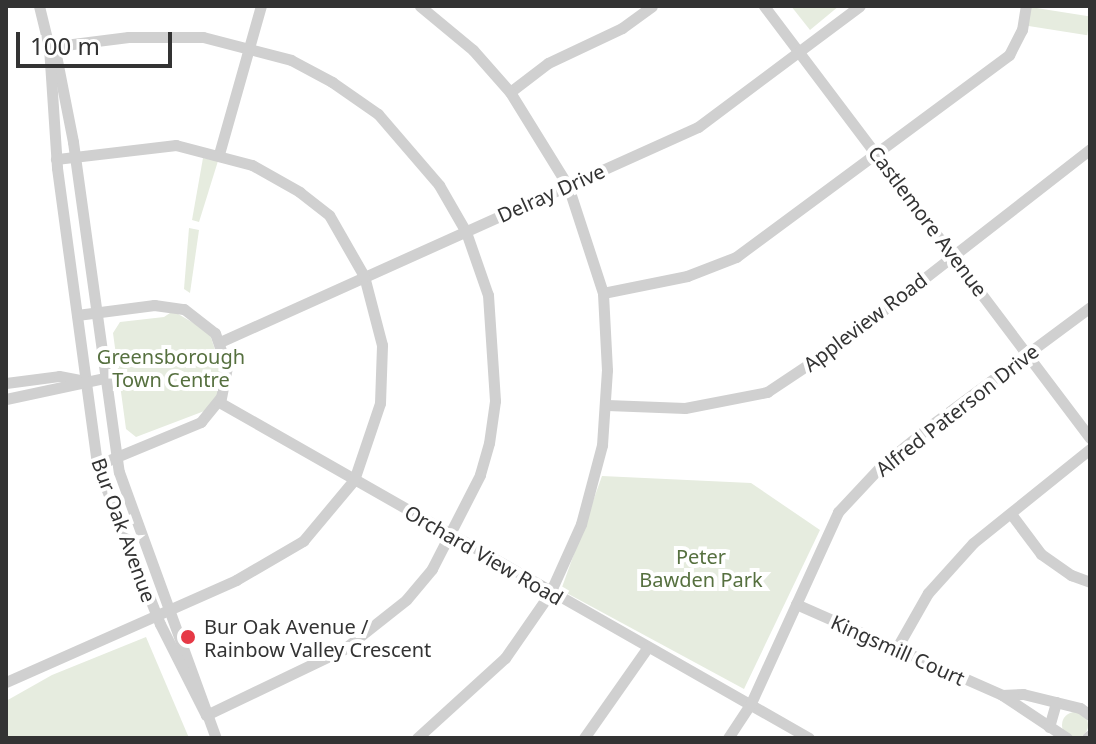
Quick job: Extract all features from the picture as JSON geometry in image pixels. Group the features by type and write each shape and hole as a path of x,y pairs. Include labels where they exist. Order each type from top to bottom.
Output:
{"street":[{"name":"Bur Oak Avenue","path":"39,6 49,47 56,159 97,465 155,614 216,738"},
{"path":"219,154 261,6"},
{"path":"417,738 505,658 550,593 581,524 607,405 603,293 568,186 510,92 438,10 420,6"},
{"path":"510,92 548,63 622,28 652,6"},
{"name":"Castlemore Avenue","path":"764,6 954,253 1026,355 1090,438"},
{"name":"Delray Drive","path":"220,342 698,127 860,6"},
{"path":"603,293 687,276 736,257 1009,55 1022,30 1026,6"},
{"path":"49,47 175,35 250,46 291,60 378,114 439,185 466,232 488,295 495,401 480,475 452,536 406,600 344,649 206,715"},
{"name":"Bur Oak Avenue","path":"49,47 56,55 75,156 115,458 206,700 206,715"},
{"path":"6,682 236,580 303,541 354,480 376,427 382,376 378,315 364,276 329,215 281,180 219,154 176,145 56,159"},
{"name":"Appleview Road","path":"607,405 685,408 767,392 845,340 1090,149"},
{"path":"77,315 176,307 203,321 220,342 227,371 219,402 190,429 97,465"},
{"name":"Alfred Paterson Drive","path":"728,738 751,703 838,512 882,465 1090,307"},
{"path":"6,383 59,376 85,381"},
{"path":"6,399 104,378"},
{"name":"Orchard View Road","path":"219,402 809,738"},
{"path":"895,651 950,566 1090,449"},
{"path":"1011,514 1041,554 1071,575 1090,582"},
{"name":"Kingsmill Court","path":"796,604 895,651 1002,695 1067,738"},
{"path":"584,738 648,647"},
{"name":"Kingsmill Court","path":"1002,695 1056,702 1090,715"},
{"path":"1049,727 1056,702"}],"green space":[{"path":"791,6 839,6 810,30"},
{"path":"1030,7 1090,17 1087,35 1027,26"},
{"path":"203,158 218,161 199,222 192,220"},
{"path":"189,228 199,230 190,293 184,289"},
{"name":"Greensborough Town Centre","path":"173,311 209,332 222,370 217,395 207,410 136,437 126,429 113,333 120,322 164,317"},
{"name":"Peter Bawden Park","path":"602,476 751,483 820,530 744,689 561,590"},
{"path":"146,637 189,738 6,738 6,701 52,675"},
{"path":"1075,712 1084,716 1088,725 1084,734 1075,738 1066,734 1062,725 1066,716"}],"place":[{"name":"Bur Oak Avenue / Rainbow Valley Crescent","path":"188,637"}]}
